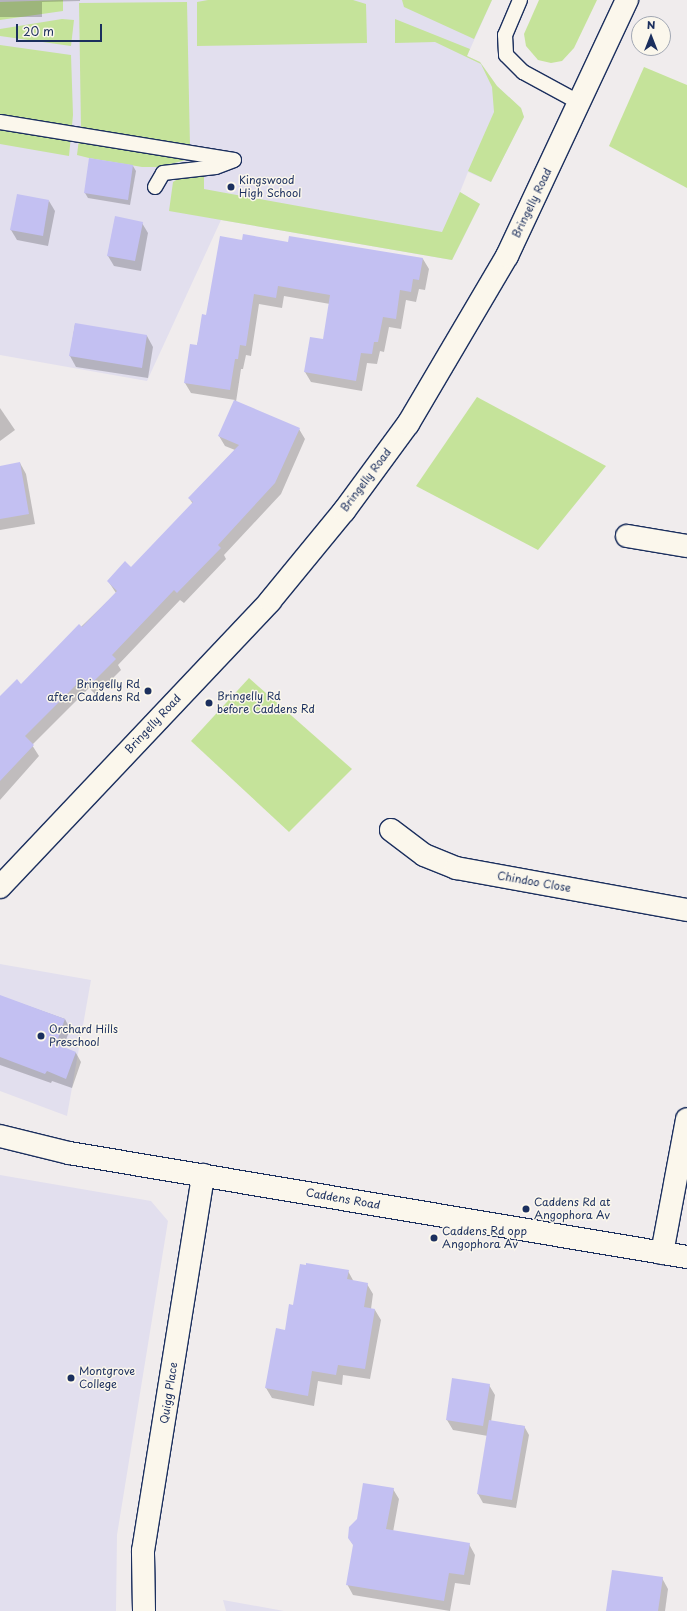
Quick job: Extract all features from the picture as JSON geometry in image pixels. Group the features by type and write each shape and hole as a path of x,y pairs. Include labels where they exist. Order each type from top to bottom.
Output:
{"street":[{"name":"Bringelly Road","path":"0,887 270,601 353,498 414,415 507,256 627,0"},
{"path":"626,536 687,546"},
{"name":"Chindoo Close","path":"391,830 424,855 456,868 687,910"},
{"path":"662,1253 687,1119"},
{"name":"Caddens Road","path":"0,1136 69,1153 687,1257"},
{"name":"Quigg Place","path":"144,1611 144,1551 203,1175"}],"lane":[{"path":"520,0 505,35 506,55 523,72 580,103"},
{"path":"0,122 234,160 216,167 164,173 156,187"}],"shaded area":[{"name":"Kingswood High School","path":"0,0 492,0 467,56 480,62 497,86 521,108 524,117 491,182 468,172 460,192 480,204 452,260 221,220 147,381 0,355"},
{"name":"Orchard Hills Preschool","path":"0,964 91,980 67,1116 0,1091"},
{"name":"Montgrove College","path":"0,1175 151,1201 168,1221 117,1535 116,1611 0,1611"},
{"path":"223,1600 284,1611 226,1611"}],"green space":[{"path":"63,0 63,11 0,20 0,2"},
{"path":"208,0 353,0 366,4 367,43 197,46 197,2"},
{"path":"402,0 492,0 474,39 404,7"},
{"path":"539,0 597,0 574,48 562,61 551,63 538,60 526,46 524,34"},
{"path":"187,2 190,147 81,128 79,3"},
{"path":"62,19 74,20 71,46 0,36 0,29"},
{"path":"395,19 470,49 467,56 480,62 497,86 521,108 524,117 491,182 468,171 494,112 492,87 481,64 435,42 395,43"},
{"path":"0,45 71,55 73,115 69,156 0,144"},
{"path":"644,67 687,85 687,188 609,146"},
{"path":"79,139 190,159 159,167 142,167 89,158 77,155"},
{"path":"204,175 204,189 442,232 460,192 480,204 452,260 169,211 173,182 181,177"},
{"path":"477,397 606,466 538,550 416,486"},
{"path":"249,678 352,769 289,832 191,741"}],"building":[{"path":"89,158 133,165 128,200 84,193"},
{"path":"17,194 49,200 43,236 10,230"},
{"path":"115,216 143,222 135,261 107,256"},
{"path":"243,234 288,242 289,236 423,258 419,280 413,279 411,292 400,290 396,319 383,317 378,342 374,342 372,354 361,353 356,381 304,372 310,337 323,339 330,295 278,286 276,298 254,294 246,346 240,345 238,359 235,359 230,390 184,383 190,344 197,345 202,314 206,315 220,236 242,240"},
{"path":"75,323 147,335 142,368 69,356"},
{"path":"234,400 300,428 275,483 218,545 221,548 177,593 174,590 112,655 116,659 90,685 83,678 25,736 34,745 0,781 0,696 17,679 21,684 79,624 82,627 117,591 107,581 125,561 131,567 193,502 188,498 239,445 218,436"},
{"path":"20,462 29,514 0,519 0,466"},
{"path":"0,995 65,1019 56,1044 76,1052 66,1079 47,1071 45,1074 0,1057"},
{"path":"306,1263 349,1270 347,1279 368,1283 364,1307 375,1309 365,1369 338,1365 336,1375 312,1371 308,1396 265,1388 276,1328 285,1330 289,1304 293,1305 300,1264 306,1265"},
{"path":"452,1378 490,1384 483,1426 446,1420"},
{"path":"489,1420 525,1426 512,1500 477,1494"},
{"path":"363,1483 394,1488 386,1529 470,1543 464,1575 449,1573 444,1601 346,1585 353,1545 348,1538 349,1527 357,1519"},
{"path":"612,1570 663,1577 658,1611 606,1611"}],"place":[{"name":"Kingswood High School","path":"231,187"},
{"name":"Bringelly Rd after Caddens Rd","path":"148,691"},
{"name":"Bringelly Rd before Caddens Rd","path":"209,703"},
{"name":"Orchard Hills Preschool","path":"41,1036"},
{"name":"Caddens Rd at Angophora Av","path":"526,1209"},
{"name":"Caddens Rd opp Angophora Av","path":"434,1238"},
{"name":"Montgrove College","path":"71,1378"}]}
